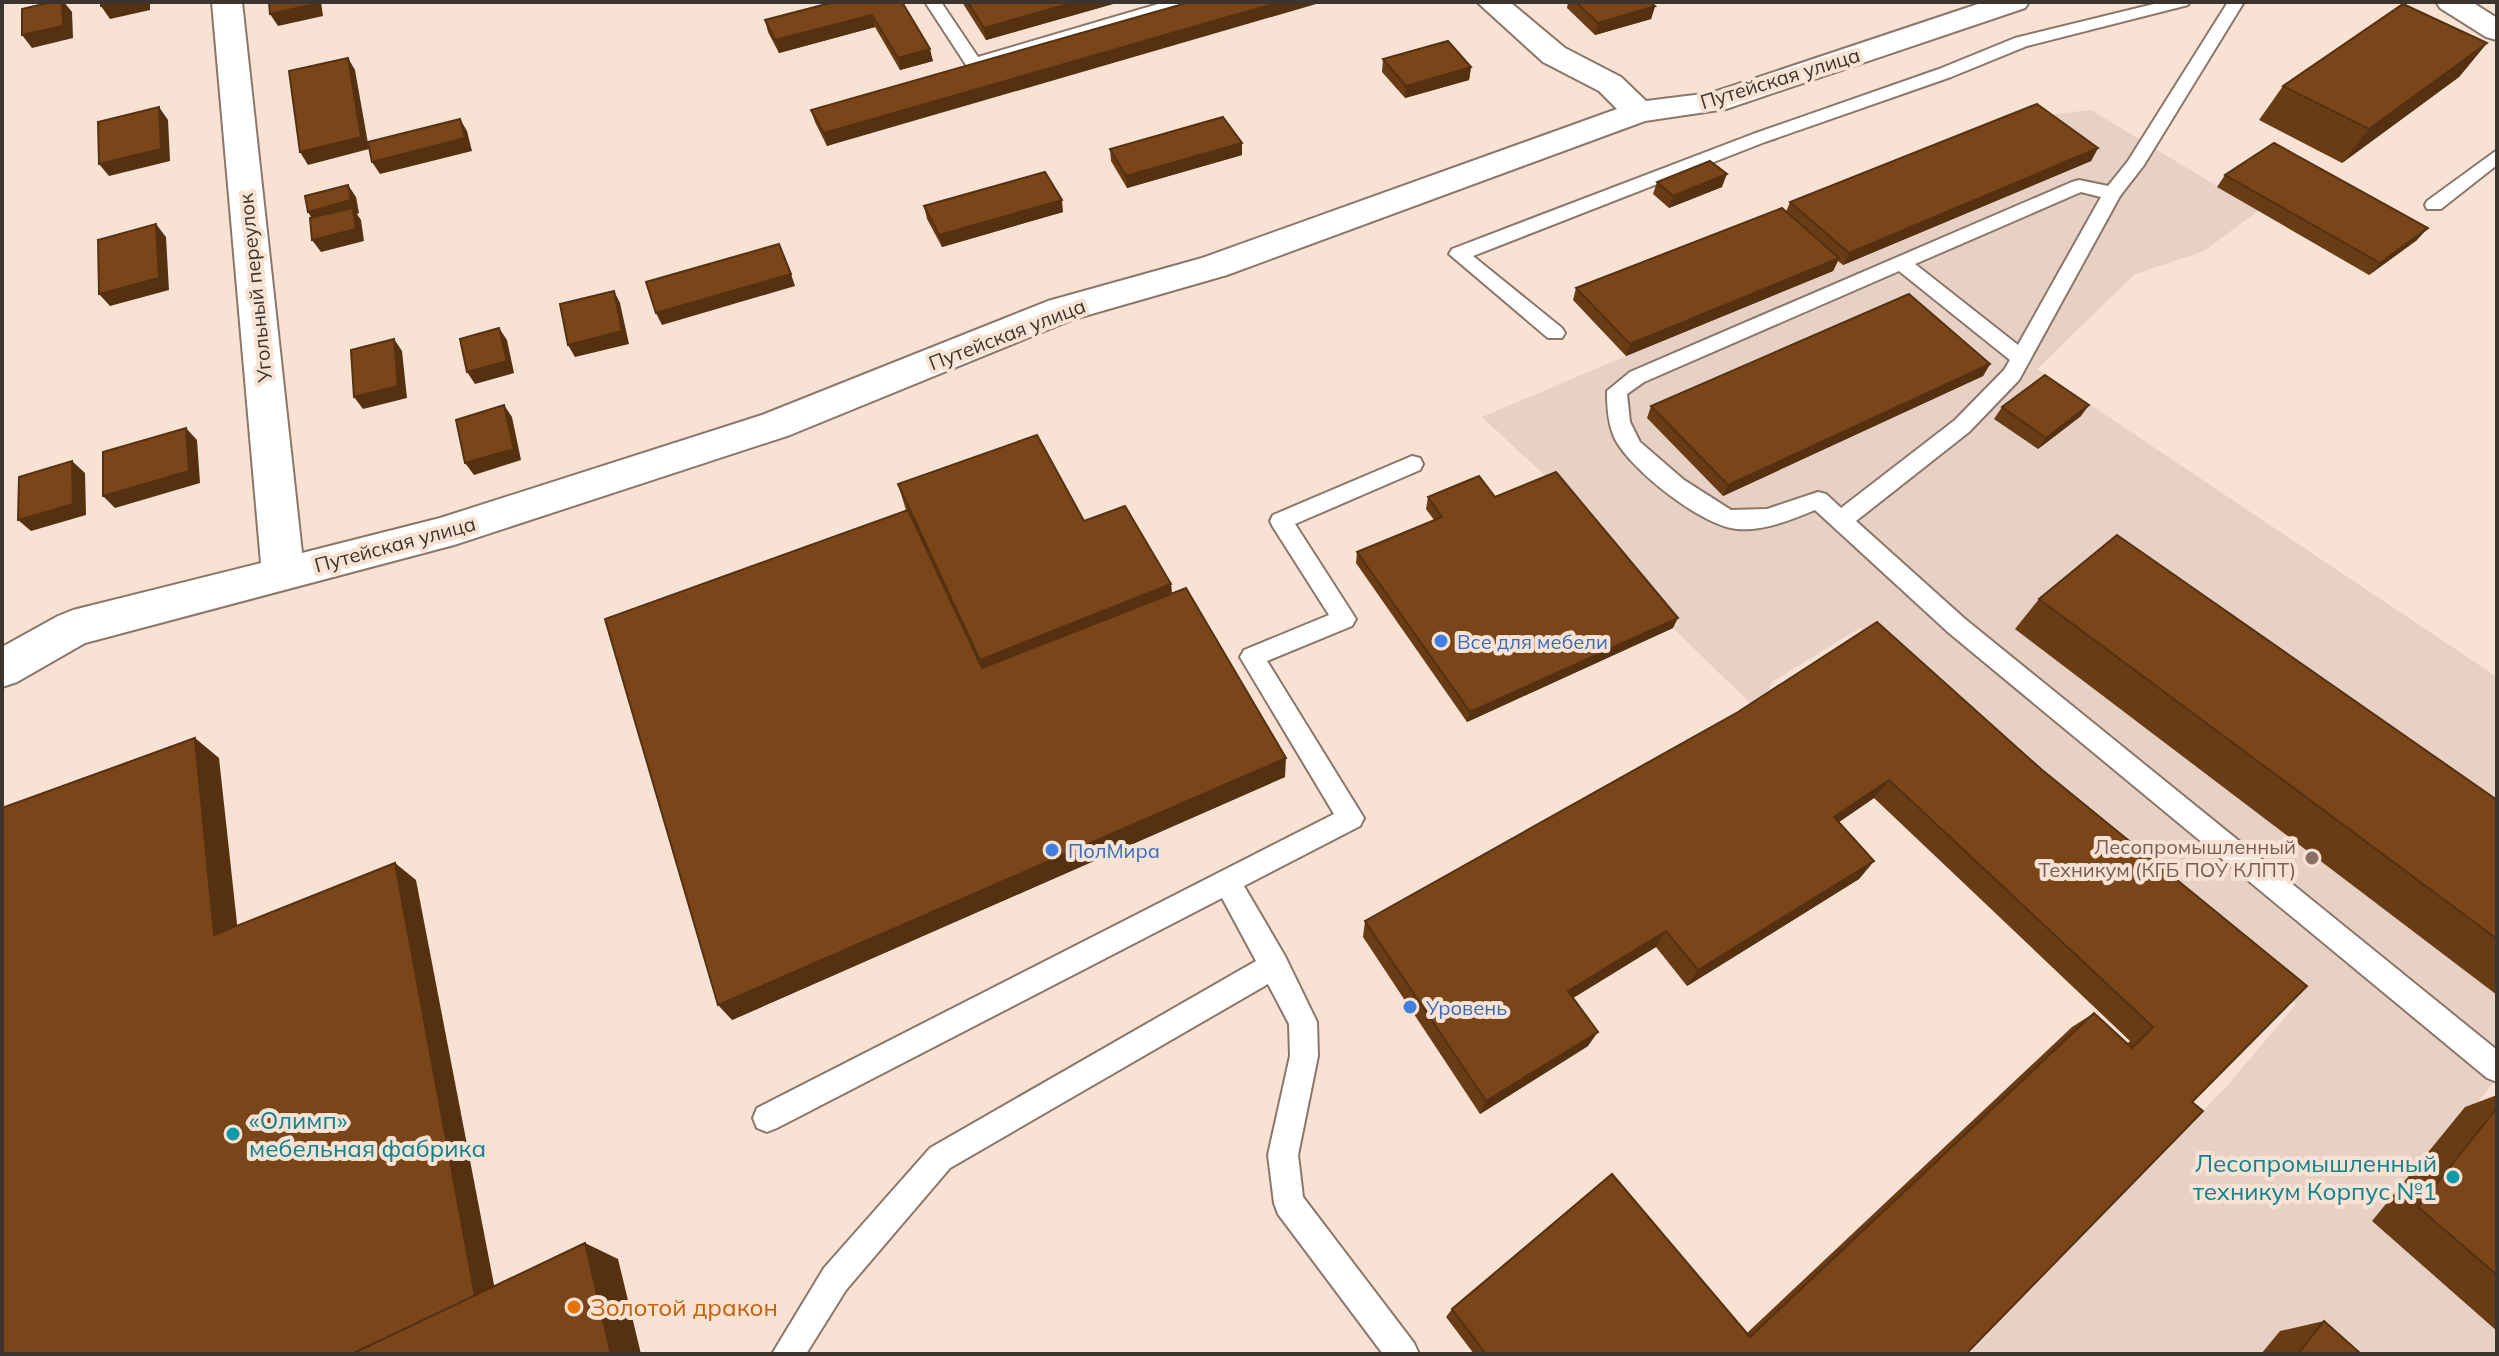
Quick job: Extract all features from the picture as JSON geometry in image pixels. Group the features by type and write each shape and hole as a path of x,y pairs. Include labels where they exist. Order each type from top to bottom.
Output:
{"street":[{"name":"Угольный переулок","path":"227,2 283,574"},
{"path":"1492,2 1554,55 1610,84 1639,112"},
{"name":"Путейская улица","path":"2,669 73,628 440,534 776,425 1061,310 1214,267 1639,112 1715,102 2014,2"},
{"path":"2451,2 2497,31"}],"lane":[{"path":"933,2 967,66 1182,2"},
{"path":"1555,333 1459,254 1759,138 1945,73 2021,42 2182,2"},
{"path":"1841,520 1962,426 2012,375 2112,193 2135,165 2236,2"},
{"path":"2434,205 2488,174 2497,156"},
{"path":"2112,193 2079,186 1637,377 1617,391 1617,414 1627,441 1677,488 1730,520 1766,520 1818,500 1957,626 2497,1068"},
{"path":"1902,264 2021,358"},
{"path":"767,1118 1351,818 1252,657 1344,619 1281,521 1412,464"},
{"path":"1228,883 1275,965 1303,1022 1304,1056 1283,1155 1289,1203 1403,1354"},
{"path":"788,1354 835,1279 940,1158 1275,965"}],"shaded area":[{"name":"Лесопромышленный Техникум (КГБ ПОУ КЛПТ)","path":"2091,110 2258,211 2204,251 2135,274 2037,369 2497,677 2497,1077 2473,1109 2497,1129 2497,1354 1969,1354 2228,1085 2296,1004 1860,628 1772,682 1758,711 1673,628 1553,483 1482,417 1626,356 1573,300 2030,117"}],"building":[{"path":"62,2 63,26 22,35 22,9"},
{"path":"269,2 315,2 315,4 270,14"},
{"path":"834,2 902,2 930,49 898,58 872,15 775,40 765,20"},
{"path":"968,2 1075,2 984,28"},
{"path":"1190,2 1280,2 824,133 811,110"},
{"path":"1576,2 1650,2 1655,6 1598,23"},
{"path":"2403,4 2487,43 2369,129 2283,86"},
{"path":"1448,41 1471,67 1406,86 1383,59"},
{"path":"348,58 361,137 300,152 289,71"},
{"path":"2037,104 2098,148 1849,253 1790,202"},
{"path":"159,107 161,149 99,164 98,122"},
{"path":"1223,117 1242,143 1126,176 1110,149"},
{"path":"460,119 465,138 372,162 368,142"},
{"path":"2274,143 2428,228 2380,263 2225,175"},
{"path":"1710,161 1727,174 1673,196 1657,182"},
{"path":"1045,172 1062,200 939,235 924,206"},
{"path":"348,185 351,200 308,212 305,196"},
{"path":"353,208 356,229 312,240 310,218"},
{"path":"1782,208 1839,258 1630,344 1576,288"},
{"path":"156,224 159,278 99,294 98,240"},
{"path":"779,244 791,274 656,313 646,282"},
{"path":"614,291 622,331 568,345 560,304"},
{"path":"1909,294 1990,364 1728,485 1651,406"},
{"path":"499,328 507,361 467,372 460,339"},
{"path":"394,339 398,386 354,397 351,350"},
{"path":"2045,375 2089,405 2046,438 2002,407"},
{"path":"504,405 514,449 465,463 456,420"},
{"path":"186,428 189,471 103,496 103,452"},
{"path":"1037,435 1084,521 1125,506 1171,584 980,660 898,484"},
{"path":"72,461 73,504 18,520 19,477"},
{"path":"1556,472 1678,618 1470,712 1357,552 1442,517 1428,497 1479,476 1495,497"},
{"path":"908,510 982,668 1186,588 1286,758 718,1005 605,619"},
{"path":"2117,535 2497,800 2497,939 2039,599"},
{"path":"1877,622 2041,769 2307,986 2192,1102 2203,1111 1966,1354 1486,1354 1452,1309 1612,1174 1750,1337 2094,1013 2132,1048 2153,1027 1889,780 1834,817 1874,861 1698,970 1666,931 1568,991 1598,1032 1486,1101 1365,921 1738,712"},
{"name":"«Олимп» мебельная фабрика","path":"195,738 214,935 395,863 475,1296 352,1354 2,1354 2,808"},
{"path":"2497,1108 2497,1275 2418,1207"},
{"path":"585,1243 611,1354 352,1354"},
{"path":"2324,1321 2361,1354 2298,1354"}],"place":[{"name":"Все для мебели","path":"1441,641"},
{"name":"ПолМира","path":"1052,850"},
{"name":"Лесопромышленный Техникум (КГБ ПОУ КЛПТ)","path":"2312,858"},
{"name":"Уровень","path":"1410,1007"},
{"name":"«Олимп» мебельная фабрика","path":"233,1134"},
{"name":"Лесопромышленный техникум Корпус №1","path":"2453,1177"},
{"name":"Золотой дракон","path":"574,1307"}]}
